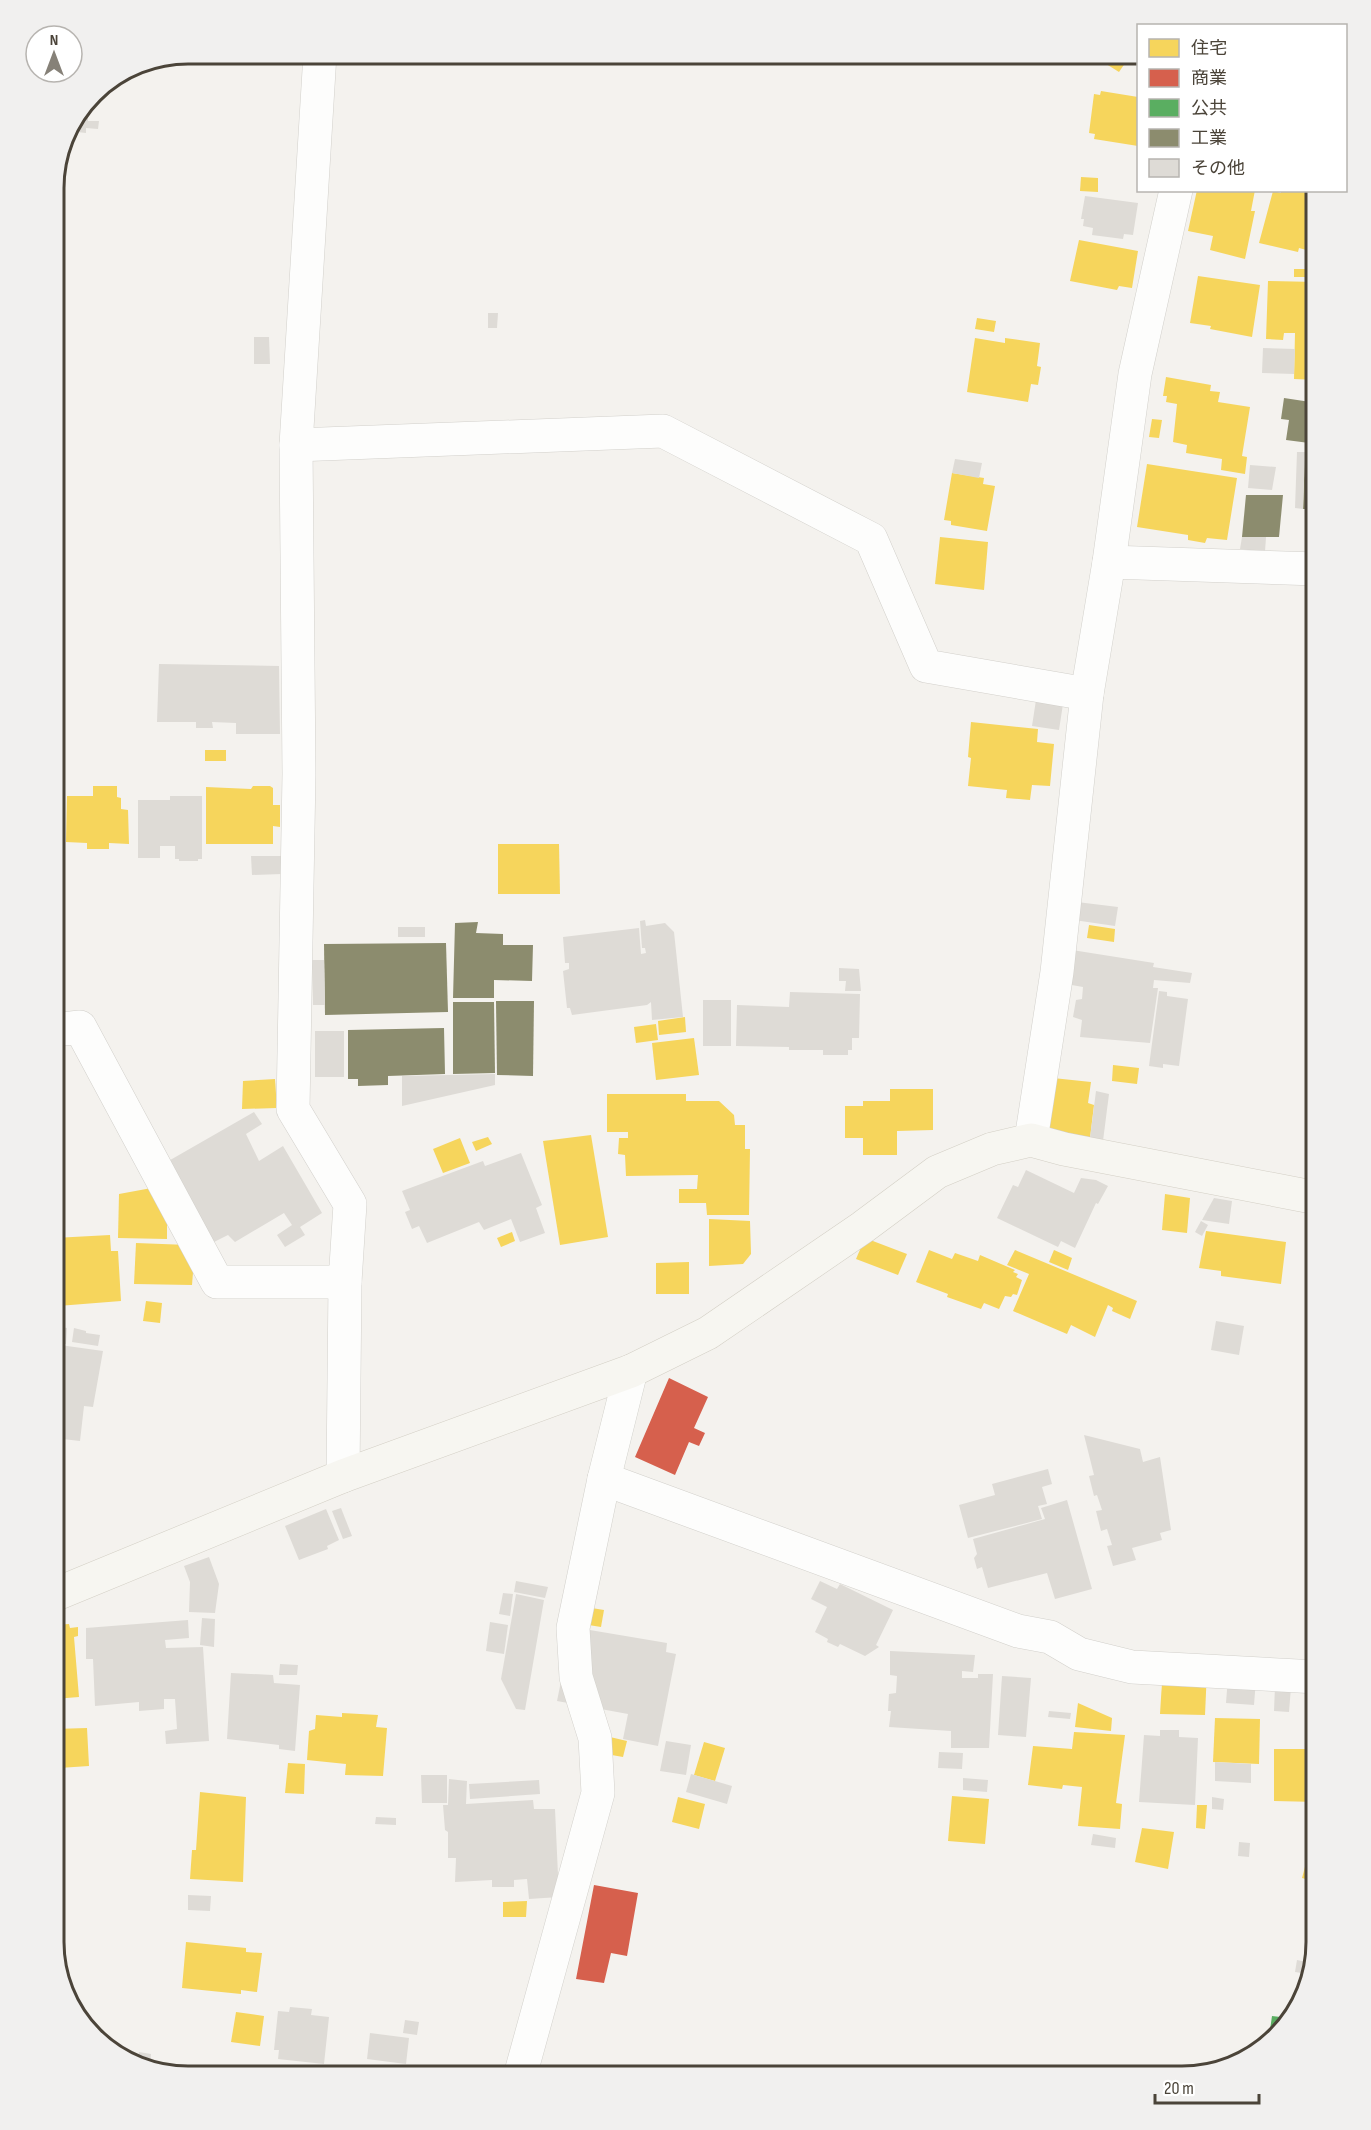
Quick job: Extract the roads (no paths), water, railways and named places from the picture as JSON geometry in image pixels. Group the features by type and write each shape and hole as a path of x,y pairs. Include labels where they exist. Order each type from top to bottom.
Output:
{"street":[{"path":"319,64 296,445 299,774 293,1109 350,1204 345,1282 343,1476"},
{"path":"1031,1140 1057,972 1088,694 1135,374 1176,192"},
{"path":"296,445 663,431 871,539 927,666 1088,694"},
{"path":"1109,562 1306,568"},
{"path":"65,1029 80,1027 217,1282 345,1282"},
{"path":"64,1591 343,1476 631,1371 708,1334 863,1227 937,1172 992,1149 1031,1140 1064,1149 1306,1196"},
{"path":"523,2065 598,1793 595,1738 576,1677 573,1628 604,1479 631,1371"},
{"path":"604,1479 1018,1631 1050,1637 1079,1654 1132,1667 1306,1676"}]}
